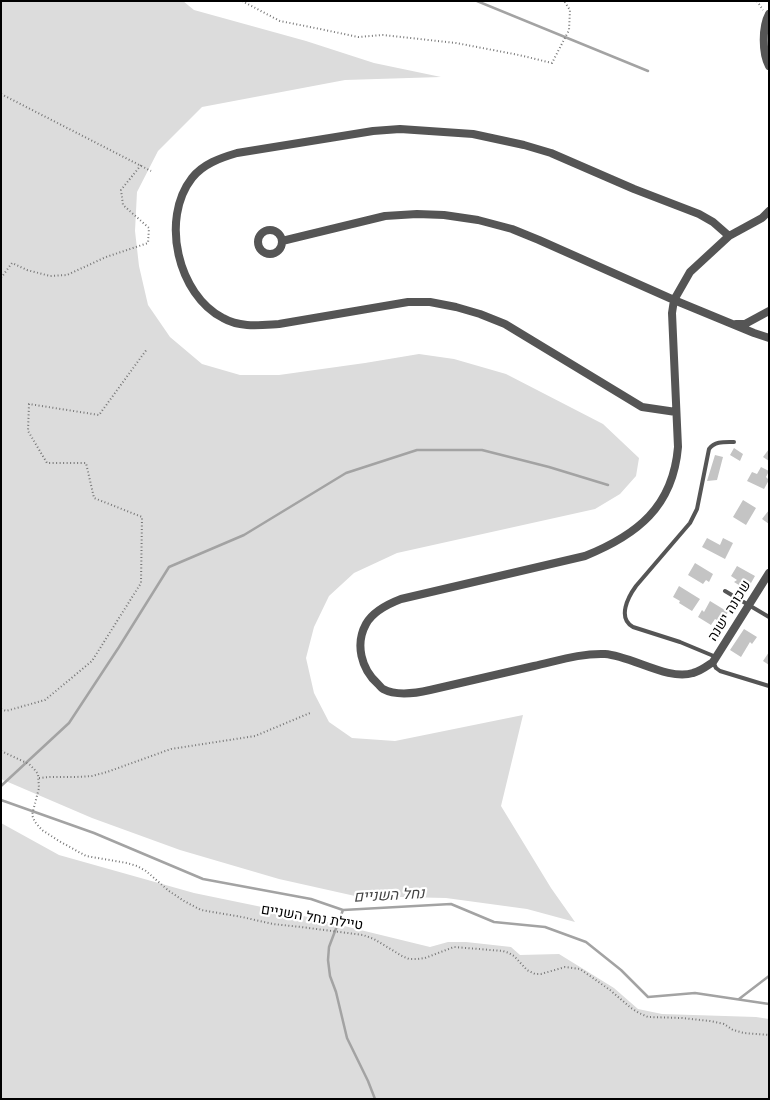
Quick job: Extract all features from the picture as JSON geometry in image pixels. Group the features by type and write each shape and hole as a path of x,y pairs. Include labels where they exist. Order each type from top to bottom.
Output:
{"street":[{"path":"769,14 764,32 766,61 769,66"},
{"path":"676,412 642,407 506,324 456,307 430,302 408,302 279,324 260,325 242,325 224,319 204,306 190,286 181,265 176,230 178,208 183,193 192,178 203,167 218,158 237,153 373,131 400,129 436,130 498,138 551,153 634,189 700,214 729,236"},
{"path":"714,660 700,671 680,675 624,658 606,654 593,654 416,693 397,693 383,689 372,679 364,666 360,651 361,638 366,623 386,605 400,599 585,556 608,547 629,534 646,520 670,485 677,463 678,447 672,313 674,300 690,272 729,236 762,218 769,211"},
{"path":"282,241 385,216 444,215 478,220 512,229 674,300 769,338"},
{"path":"734,324 745,324 769,310"},
{"name":"שכונה ישנה","path":"714,660 769,573"}],"lane":[{"path":"734,442 721,441 712,444 694,516 629,596 625,610 626,621 628,625 680,642 714,660 716,668 720,671 769,686"},
{"path":"725,591 769,617"}],"path":[{"path":"242,1 280,21 358,37 383,35 456,43 552,63 569,30 570,10 564,1"},
{"path":"1,94 5,98 151,171"},
{"path":"1,278 12,264 50,276 67,275 106,257 148,243 149,228 123,205 121,190 141,166"},
{"path":"1,709 6,711 44,700 92,661 141,583 142,517 94,498 86,463 47,463 28,431 29,404 99,415 147,349"},
{"path":"1,751 28,764 38,774 39,778 76,777 99,774 171,749 255,736 310,713"},
{"name":"טיילת נחל השניים","path":"39,778 39,788 32,817 37,825 49,836 86,856 142,868 184,901 201,910 273,924 363,935 410,959 418,960 454,947 503,951 514,956 527,970 535,974 566,967 580,969 610,990 631,1008 648,1017 710,1021 724,1024 733,1030 744,1033 768,1035"}],"shaded area":[{"path":"1,1 183,1 194,10 306,41 374,63 441,77 345,80 202,107 158,151 137,192 135,231 139,266 148,305 170,337 202,364 240,375 279,375 419,354 454,359 506,374 603,424 639,458 636,476 620,494 595,509 397,553 354,573 329,596 314,627 306,658 314,693 329,722 352,738 395,741 523,715 501,806 551,888 575,922 527,909 446,898 355,896 279,879 180,850 92,818 1,779"},
{"path":"1,823 59,855 194,893 291,913 430,947 448,942 466,942 511,947 520,955 559,954 614,988 638,1009 662,1014 769,1019 769,1099 2,1099"}],"building":[{"path":"734,448 743,454 740,461 730,455"},
{"path":"769,449 769,461 763,457"},
{"path":"715,455 723,457 717,480 707,481"},
{"path":"761,467 769,471 766,477 769,480 764,489 747,481 752,472 757,474"},
{"path":"743,500 756,508 746,525 733,517"},
{"path":"769,510 769,524 762,519"},
{"path":"707,538 720,545 723,538 733,543 725,559 702,547"},
{"path":"695,563 713,574 709,582 706,580 703,584 688,575"},
{"path":"737,566 755,576 747,590 734,582 737,580 731,576"},
{"path":"679,586 700,599 692,611 673,597"},
{"path":"710,601 728,612 722,623 715,619 711,625 698,617 702,610 704,612"},
{"path":"744,629 757,637 752,644 750,642 741,657 730,650"},
{"path":"769,652 769,665 763,661"}],"waterway":[{"path":"477,1 648,71"},
{"path":"1,786 69,723 169,567 244,535 346,473 417,450 482,450 549,467 608,485"},
{"name":"נחל השניים","path":"1,800 94,833 203,879 311,899 343,910 451,904 494,922 545,927 586,942 621,970 648,997 695,993 769,1004"},
{"path":"343,910 329,947 330,976 336,992 347,1038 375,1099"},
{"path":"739,999 769,976"}]}
